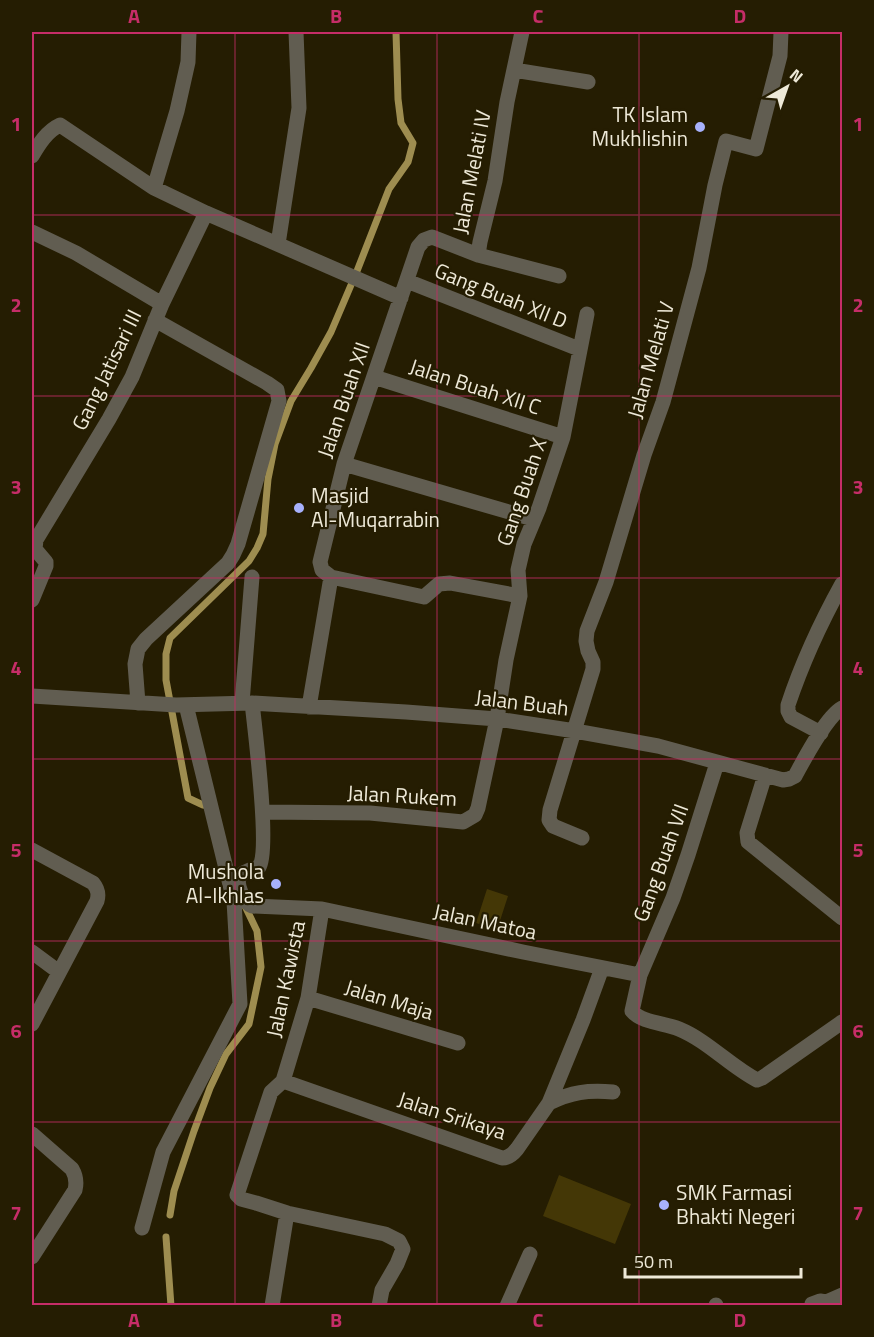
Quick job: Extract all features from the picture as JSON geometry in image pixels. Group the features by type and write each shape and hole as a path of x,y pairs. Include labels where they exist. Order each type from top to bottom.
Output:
{"street":[{"path":"154,188 177,111 188,62 189,32"},
{"path":"278,244 299,108 296,32"},
{"name":"Jalan Melati IV","path":"407,281 418,248 424,240 432,237 478,255 495,181 507,102 522,32"},
{"name":"Jalan Melati V","path":"575,730 593,669 586,641 586,631 606,582 644,455 663,402 699,268 715,184 726,141 756,148 780,56 781,32"},
{"path":"514,70 588,81"},
{"path":"32,156 44,138 60,125 154,188 401,298"},
{"name":"Gang Jatisari III","path":"32,600 46,566 46,562 35,549 36,540 110,419 132,377 162,304 206,213"},
{"path":"32,232 76,253 162,304"},
{"path":"478,255 559,276"},
{"name":"Jalan Buah XII","path":"309,707 331,577 321,568 320,562 344,464 407,281"},
{"name":"Gang Buah XII D","path":"407,281 579,349"},
{"name":"Gang Buah X","path":"496,719 519,596 518,570 524,544 563,437 586,314"},
{"path":"146,704 135,664 138,649 228,563 233,555 279,401 277,390 155,320"},
{"name":"Jalan Buah XII C","path":"374,377 563,437"},
{"path":"344,464 533,519"},
{"name":"Jalan Kawista","path":"252,577 247,703 263,812 262,864 243,873 239,883 245,902 252,906 322,909 308,998 283,1081 271,1092 237,1195 241,1199 286,1213"},
{"path":"331,577 424,597 438,584 450,583 519,596"},
{"path":"820,733 791,717 788,705 831,603 843,584"},
{"name":"Jalan Buah","path":"32,696 146,704 247,703 496,719 575,730 658,746 783,780 792,778 820,733 834,714 843,708"},
{"path":"142,1228 163,1152 240,1004 234,901 181,705"},
{"name":"Jalan Rukem","path":"263,812 370,813 464,822 475,814 478,808 496,719"},
{"path":"575,730 550,810 549,820 553,826 582,838"},
{"name":"Gang Buah VII","path":"717,763 673,898 640,975 633,1013 637,1017 680,1029 757,1080 843,1022"},
{"path":"765,775 747,833 748,842 843,918"},
{"path":"32,850 93,883 97,888 98,898 32,1024"},
{"name":"Jalan Matoa","path":"322,909 640,975"},
{"path":"32,952 59,972"},
{"name":"Jalan Srikaya","path":"283,1081 502,1158 508,1157 517,1149 549,1103 602,968"},
{"name":"Jalan Maja","path":"308,998 458,1043"},
{"path":"549,1103 573,1093 590,1090 613,1092"},
{"path":"32,1134 72,1169 77,1184 32,1257"},
{"path":"272,1305 286,1213 385,1234 399,1241 403,1249 382,1290 379,1305"},
{"path":"507,1305 530,1254"},
{"path":"812,1305 843,1295"}],"shaded area":[{"path":"487,889 508,896 497,930 476,923"},
{"path":"559,1175 631,1204 615,1244 543,1216"}],"waterway":[{"path":"203,805 188,798 166,680 166,654 170,638 249,561 257,548 263,534 268,479 275,444 291,401 331,332 389,189 408,162 413,143 401,123 396,32"},
{"path":"170,1215 174,1191 210,1088 226,1054 249,1024 261,967 257,931 244,904"},
{"path":"166,1237 171,1306"}],"place":[{"name":"TK Islam Mukhlishin","path":"700,127"},
{"name":"Masjid Al-Muqarrabin","path":"299,508"},
{"name":"Mushola Al-Ikhlas","path":"276,884"},
{"name":"SMK Farmasi Bhakti Negeri","path":"664,1205"}]}
